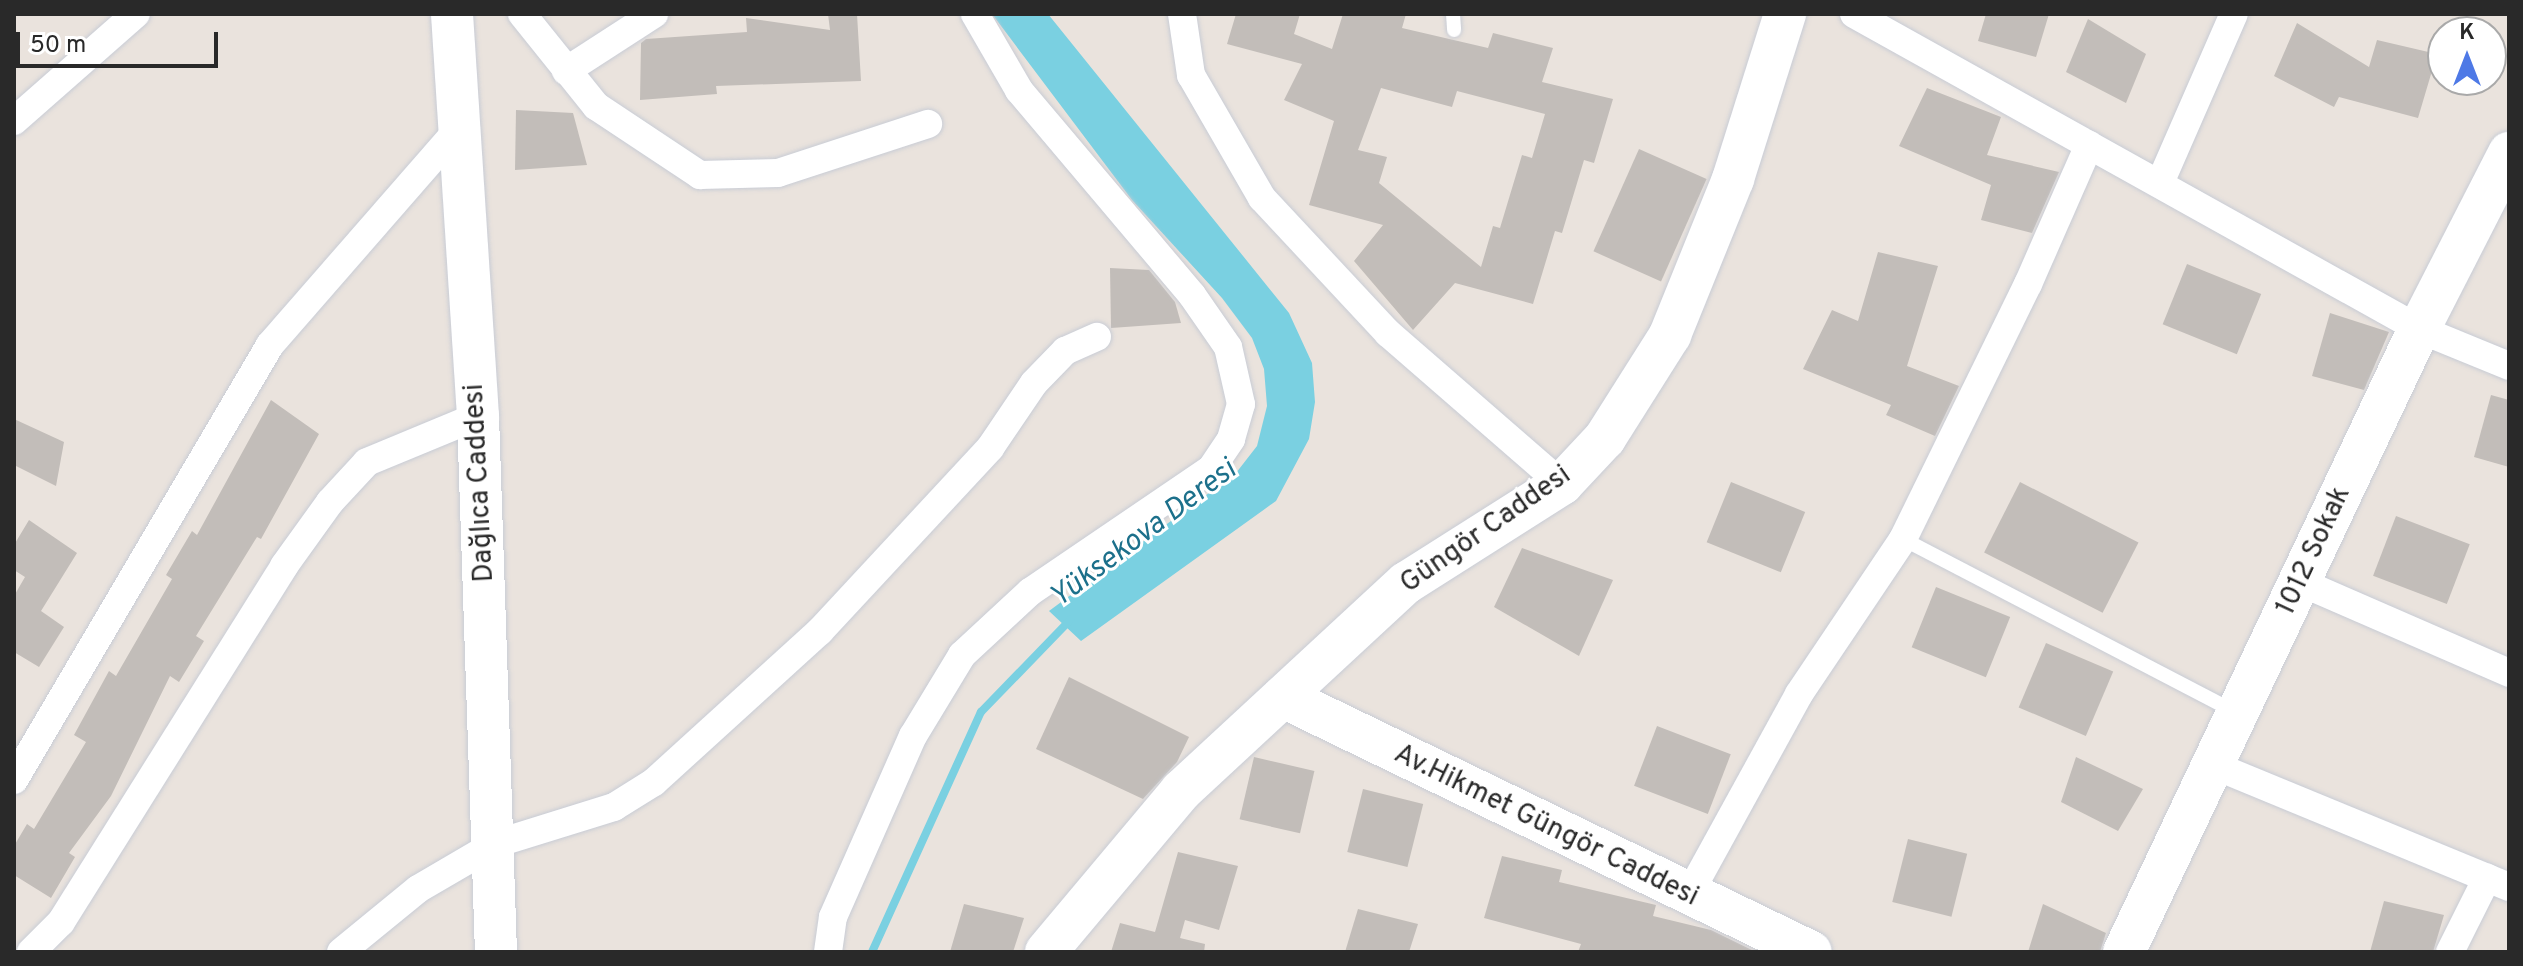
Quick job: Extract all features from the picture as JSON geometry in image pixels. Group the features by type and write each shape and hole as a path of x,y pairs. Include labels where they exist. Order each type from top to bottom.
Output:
{"street":[{"path":"14,121 136,14"},
{"name":"Dağlıca Caddesi","path":"452,14 478,416 495,844 496,952"},
{"path":"522,14 596,106 700,175 778,173 928,124"},
{"path":"566,71 654,14"},
{"path":"828,952 833,917 845,889 913,736 953,668 1005,611 1211,469 1231,439 1241,404 1236,365 1222,338 1019,90 975,14"},
{"path":"1182,14 1191,75 1262,198 1388,333 1562,484"},
{"path":"1854,14 2419,329 2509,366"},
{"path":"2160,183 2234,14"},
{"name":"Güngör Caddesi","path":"1046,952 1181,791 1406,583 1562,484 1605,438 1670,335 1733,179 1775,18"},
{"path":"14,780 270,345 460,127"},
{"path":"1688,896 1799,694 1903,539 2028,284 2089,145"},
{"name":"1012 Sokak","path":"2124,952 2419,329 2509,153"},
{"path":"341,952 418,889 495,844 614,807 654,782 820,631 990,448 1034,383 1065,351 1097,337"},
{"path":"31,952 61,922 284,566 330,502 367,462 478,416"},
{"path":"2300,582 2509,673"},
{"name":"Av.Hikmet Güngör Caddesi","path":"1283,697 1688,896 1811,952"},
{"path":"2213,765 2498,882 2450,952"}],"lane":[{"path":"1453,14 1454,30"},
{"path":"1903,539 2237,713"}],"water":[{"path":"992,14 1048,14 1289,313 1312,363 1315,402 1309,439 1276,501 1081,641 1049,611 1236,473 1257,446 1267,406 1264,369 1252,338 1222,298 1132,200"}],"building":[{"path":"828,14 857,14 861,81 716,86 717,94 640,100 641,43 646,39 747,32 746,18 830,30"},
{"path":"1236,14 1300,14 1294,34 1332,49 1343,14 1406,14 1402,28 1488,48 1493,33 1553,48 1542,82 1613,99 1594,163 1584,160 1562,233 1555,231 1533,304 1455,283 1413,330 1354,261 1383,225 1309,205 1334,121 1284,100 1302,64 1227,44","holes":["1381,88 1452,107 1457,91 1545,114 1532,158 1522,155 1500,228 1493,226 1481,267 1379,183 1387,157 1358,150"]},
{"path":"1986,14 2049,14 2036,57 1978,41"},
{"path":"2088,19 2146,54 2126,103 2066,72"},
{"path":"2297,23 2369,67 2377,40 2427,52 2427,88 2418,118 2339,97 2334,107 2274,76"},
{"path":"1927,88 2001,117 1987,155 2059,172 2032,233 1981,220 1991,185 1899,146"},
{"path":"516,110 573,113 587,165 515,170"},
{"path":"1639,149 1707,179 1661,281 1593,251"},
{"path":"1878,252 1938,266 1907,366 1959,386 1935,436 1886,415 1891,405 1803,369 1832,310 1858,321"},
{"path":"2187,264 2261,294 2237,354 2163,324"},
{"path":"1110,268 1149,270 1175,302 1181,323 1111,328"},
{"path":"2330,313 2389,332 2364,390 2312,376"},
{"path":"2491,395 2509,400 2509,467 2474,457"},
{"path":"271,400 319,434 261,539 257,537 196,636 204,641 179,682 170,676 111,796 69,853 75,857 51,898 14,875 14,846 27,824 34,829 86,742 74,735 109,671 116,676 172,579 166,575 192,531 197,535"},
{"path":"14,419 64,442 56,486 14,465"},
{"path":"1731,482 1805,512 1781,572 1707,542"},
{"path":"2020,482 2139,542 2103,613 1984,552"},
{"path":"2396,516 2470,544 2447,604 2373,576"},
{"path":"29,520 77,553 41,611 64,627 39,667 14,652 14,596 25,577 14,570 14,545"},
{"path":"1522,548 1613,580 1579,656 1494,607"},
{"path":"1936,587 2010,617 1986,677 1912,647"},
{"path":"2046,643 2113,672 2086,736 2019,707"},
{"path":"1069,677 1189,737 1177,762 1143,799 1036,749"},
{"path":"1657,726 1731,754 1708,814 1634,786"},
{"path":"1254,757 1314,771 1300,833 1240,819"},
{"path":"2076,757 2143,789 2118,831 2061,802"},
{"path":"1363,789 1423,804 1407,867 1347,852"},
{"path":"1908,839 1967,854 1951,917 1892,902"},
{"path":"1178,852 1238,866 1219,930 1185,920 1180,938 1205,944 1204,952 1111,952 1120,923 1155,932"},
{"path":"1502,856 1562,870 1559,882 1656,905 1653,916 1711,930 1756,952 1578,952 1581,944 1484,918"},
{"path":"2384,901 2444,915 2433,952 2370,952"},
{"path":"964,904 1024,918 1013,952 950,952"},
{"path":"2043,904 2106,933 2100,952 2028,952"},
{"path":"1358,909 1418,924 1409,952 1345,952"}],"waterway":[{"name":"Yüksekova Deresi","path":"872,952 981,712 1070,620"}]}
